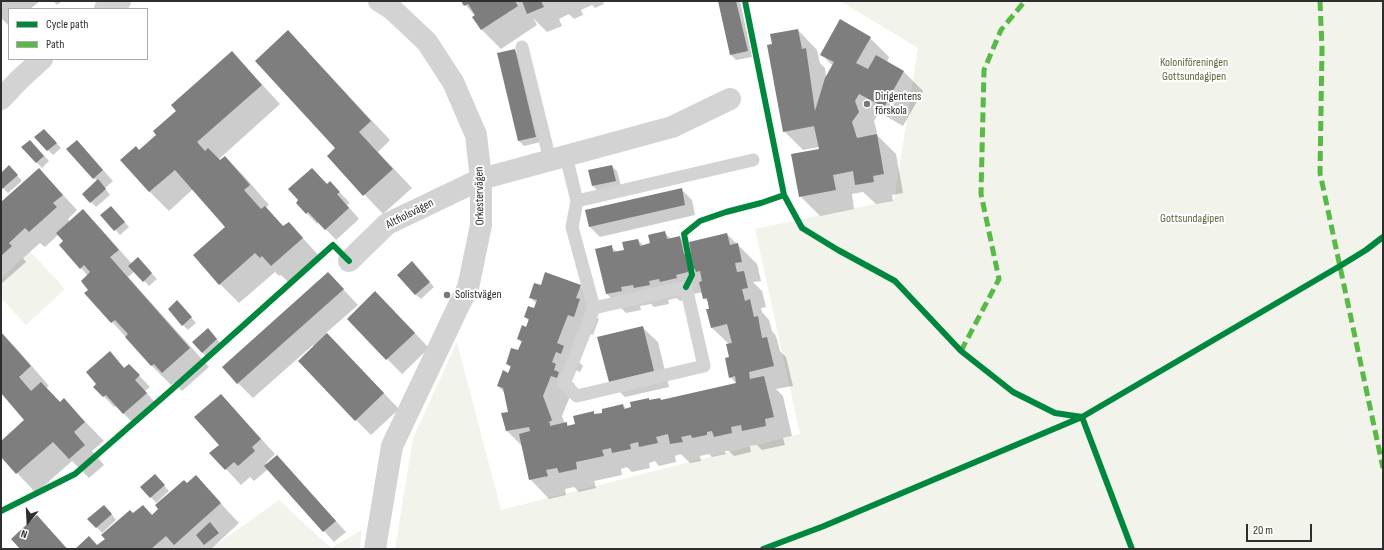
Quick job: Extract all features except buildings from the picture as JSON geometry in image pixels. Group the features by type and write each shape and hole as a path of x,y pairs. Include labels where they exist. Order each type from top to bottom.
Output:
{"street":[{"path":"106,8 120,1"},
{"name":"Orkestervägen","path":"375,549 392,446 468,288 481,226 481,179 476,135 453,82 427,42 392,9 379,1"},
{"path":"1,99 41,60"},
{"path":"481,179 672,127 730,99"},
{"name":"Altfiolsvägen","path":"348,261 387,224 481,179"}],"lane":[{"path":"522,47 558,158 577,201 572,227 594,308 564,384 577,396 704,366 686,287 594,308"},
{"path":"577,201 753,160"}],"green space":[{"path":"840,1 1383,1 1383,549 395,549 413,438 457,342 501,510 800,434 755,229 894,200 918,48"},
{"path":"30,251 65,289 26,325 1,298 1,278"},
{"path":"279,500 331,548 362,530 360,549 210,549"}],"marked path":[{"path":"961,351 999,279 981,194 984,70 1001,30 1025,1"},
{"path":"1320,1 1322,48 1320,173 1383,468"}],"cycle path":[{"path":"745,1 784,195 802,228 838,250 895,281 961,351 1013,392 1055,413 1082,417"},
{"path":"686,287 692,275 684,234 700,221 784,195"},
{"path":"763,549 824,526 1082,417 1340,266 1366,250 1383,237"},
{"path":"1,511 75,474 333,245 349,261"},
{"path":"1082,417 1132,549"}],"place":[{"name":"Dirigentens förskola","path":"867,104"},
{"name":"Solistvägen","path":"447,295"}],"park label":[{"name":"Koloniföreningen Gottsundagipen","path":"1194,70"},
{"name":"Gottsundagipen","path":"1192,219"}]}
